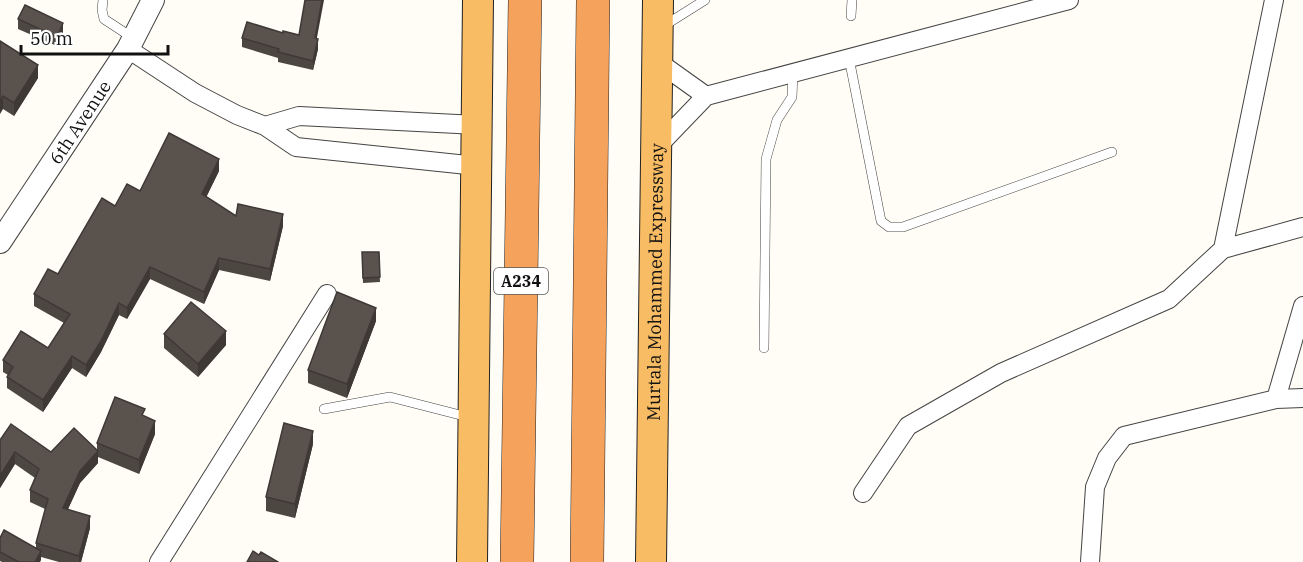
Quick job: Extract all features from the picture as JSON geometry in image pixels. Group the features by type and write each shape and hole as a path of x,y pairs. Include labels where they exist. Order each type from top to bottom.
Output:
{"highway":[{"path":"472,562 478,0"},
{"name":"A234","path":"517,562 525,0"},
{"path":"587,562 593,0"},
{"name":"Murtala Mohammed Expressway","path":"651,562 658,0"}],"street":[{"name":"6th Avenue","path":"0,242 130,44 153,0"},
{"path":"656,148 706,96 1067,0"},
{"path":"1223,249 1274,0"},
{"path":"130,44 195,93 237,115 266,126 296,147 477,166"},
{"path":"657,61 706,96"},
{"path":"266,126 299,116 477,125"},
{"path":"863,493 909,426 1001,373 1169,299 1223,249 1303,227"},
{"path":"159,562 327,294"},
{"path":"1276,399 1303,306"},
{"path":"1090,562 1095,487 1107,458 1124,436 1276,399 1303,398"}],"lane":[{"path":"104,0 102,10 104,19 130,44"},
{"path":"657,29 705,0"},
{"path":"850,16 852,0"},
{"path":"849,58 881,221 889,227 903,227 1112,152"},
{"path":"764,348 766,159 777,120 792,97 793,74"},
{"path":"324,409 390,397 474,418"}],"building":[{"path":"305,0 322,0 313,61 278,52 279,49 242,38 247,22 283,33 283,31 299,35"},
{"path":"25,5 63,23 57,37 18,19"},
{"path":"0,41 38,65 14,103 3,96 0,101"},
{"path":"169,133 219,159 202,194 236,216 238,204 283,214 270,269 219,258 204,292 150,267 127,308 119,303 101,341 86,365 72,356 43,400 7,377 13,367 3,360 21,331 48,348 70,314 34,294 48,269 58,274 102,198 115,206 127,184 140,191"},
{"path":"362,252 379,252 380,277 363,278"},
{"path":"337,292 376,308 347,384 308,370"},
{"path":"191,302 226,331 198,364 164,334"},
{"path":"115,397 145,409 142,415 155,421 139,460 97,443"},
{"path":"284,423 313,431 295,504 266,497"},
{"path":"11,424 51,452 74,428 98,451 80,471 63,508 90,516 79,556 36,543 48,499 30,490 39,469 15,452 0,476 0,440"},
{"path":"4,530 41,551 35,562 19,562 0,552 0,538"},
{"path":"253,551 259,555 261,552 278,562 247,562"}]}
